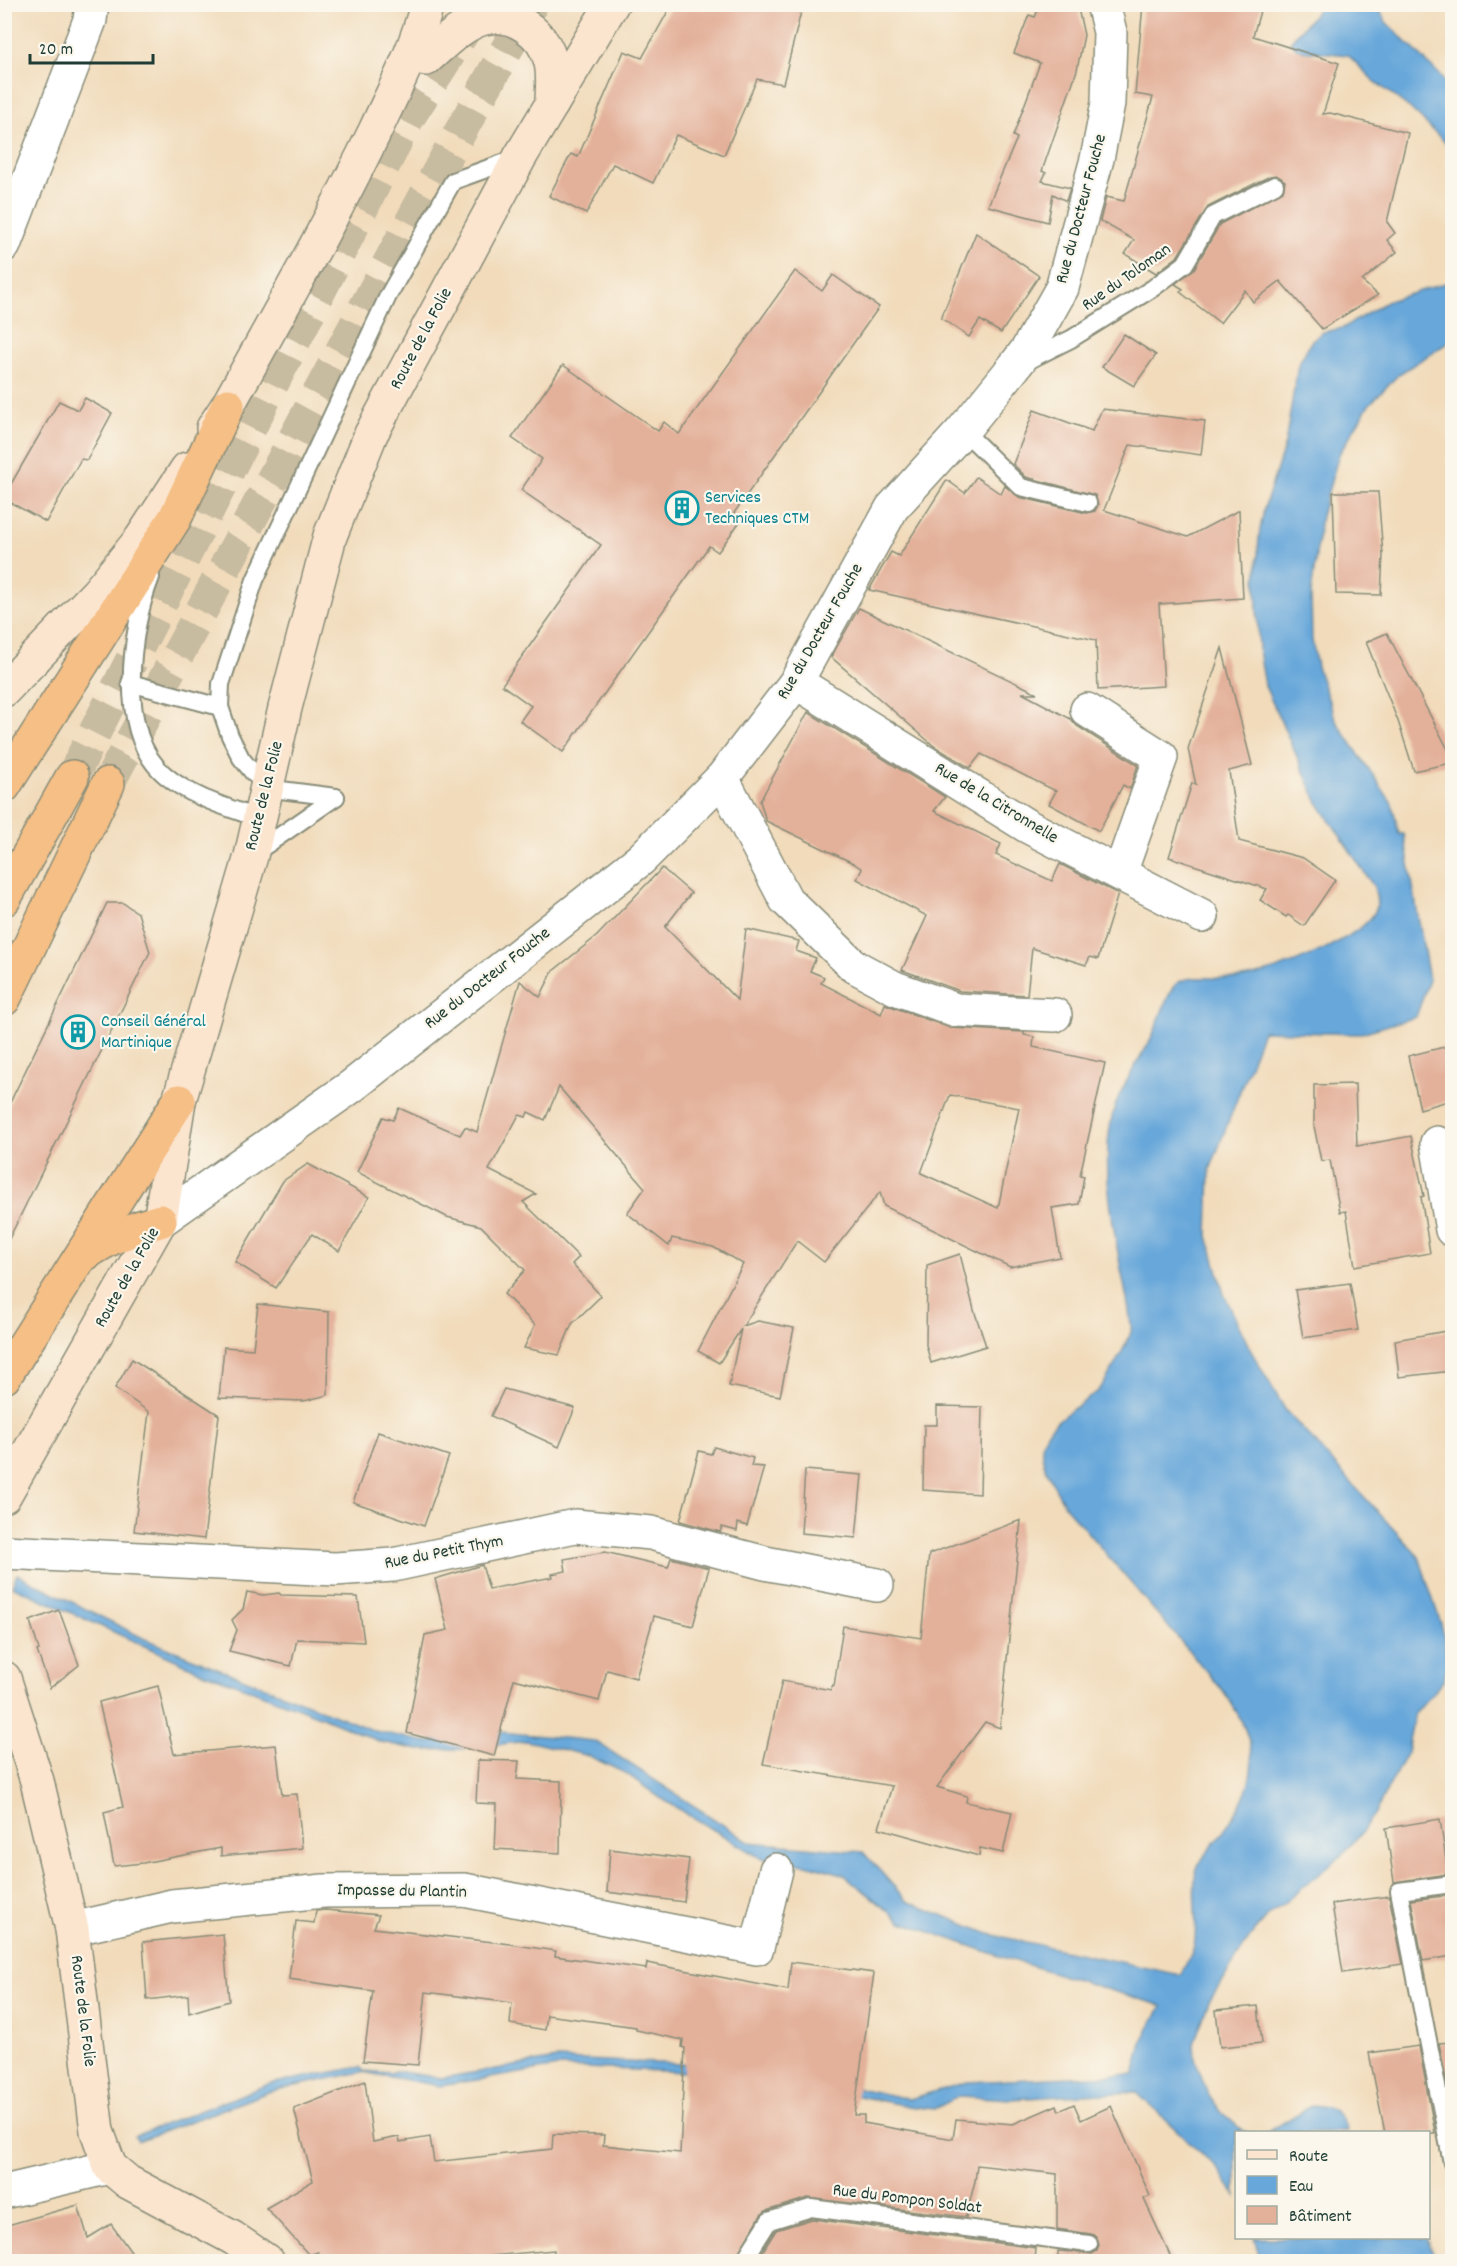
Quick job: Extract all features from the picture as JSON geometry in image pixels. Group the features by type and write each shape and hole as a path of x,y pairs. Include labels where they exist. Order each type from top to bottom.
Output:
{"highway":[{"path":"4,786 175,518 228,405"},
{"path":"4,899 72,777"},
{"path":"4,999 108,784"},
{"path":"4,1377 178,1101"},
{"path":"81,1256 104,1240 126,1230 160,1221"}],"main road":[{"path":"4,690 97,593 141,539 228,405 363,156 403,71 427,4"},
{"path":"363,156 426,59 448,4"},
{"name":"Route de la Folie","path":"4,1496 160,1221 178,1101 260,819 285,708 330,536 358,464 371,434 520,157 612,4"},
{"path":"426,59 469,25 481,19 495,16 509,18 527,27 544,46 551,61 552,104"},
{"name":"Route de la Folie","path":"4,1678 37,1781 72,1929 97,2131 110,2167"},
{"path":"110,2167 128,2182 233,2238 268,2262"}],"street":[{"path":"4,245 90,20 92,4"},
{"path":"1107,18 1128,4"},
{"name":"Rue du Docteur Fouche","path":"160,1221 352,1086 632,867 722,778 796,682 892,508 963,430 1014,367 1027,350 1062,288 1097,159 1108,103 1107,18"},
{"name":"Rue de la Citronnelle","path":"796,682 1027,825 1202,916"},
{"path":"1086,710 1161,757 1119,873"},
{"path":"722,778 786,900 854,966 895,988 956,1010 1056,1015"},
{"path":"1437,1143 1452,1230"},
{"name":"Rue du Petit Thym","path":"4,1552 335,1569 393,1565 575,1526 651,1533 765,1563 877,1585"},
{"name":"Impasse du Plantin","path":"72,1929 172,1906 324,1891 464,1890 757,1948 776,1870"},
{"path":"4,2192 110,2167"}],"lane":[{"path":"250,856 336,797 281,790 269,785 254,774 241,758 230,736 220,707 221,684 255,580 388,296 453,181 520,157"},
{"name":"Rue du Toloman","path":"1014,367 1071,339 1154,288 1185,264 1213,216 1275,185"},
{"path":"963,430 1021,487 1088,503"},
{"path":"175,518 145,592 136,622 130,683 144,751 166,776 195,795 260,819"},
{"path":"130,683 220,707"},
{"path":"1452,1884 1399,1891 1452,2163"},
{"name":"Rue du Pompon Soldat","path":"743,2262 769,2221 811,2208 1089,2244"}],"water":[{"path":"1323,4 1377,5 1386,22 1439,74 1452,91 1452,149 1411,109 1373,80 1348,55 1299,50 1290,42"},
{"path":"1452,281 1452,340 1399,374 1368,406 1339,454 1321,516 1311,595 1312,640 1317,667 1336,721 1392,803 1399,834 1404,834 1429,980 1416,1017 1358,1034 1263,1031 1210,1170 1208,1236 1224,1294 1251,1351 1286,1411 1419,1557 1442,1627 1447,1661 1444,1680 1414,1715 1407,1752 1375,1813 1360,1835 1342,1855 1268,1916 1250,1937 1209,2002 1194,2043 1195,2059 1207,2092 1221,2112 1246,2131 1235,2131 1235,2195 1217,2168 1136,2092 1010,2099 960,2096 934,2109 907,2106 795,2083 687,2072 558,2067 440,2086 362,2072 271,2091 138,2141 134,2136 269,2084 360,2067 364,2071 391,2073 395,2071 441,2078 557,2059 684,2064 786,2073 909,2099 967,2082 1134,2074 1143,2039 1162,2006 996,1955 902,1922 843,1874 806,1864 762,1859 659,1797 627,1774 589,1756 527,1741 462,1749 419,1750 381,1742 200,1671 12,1586 17,1574 145,1639 375,1731 427,1742 500,1732 595,1741 749,1842 863,1852 907,1901 989,1934 1180,1975 1194,1946 1196,1928 1194,1890 1197,1868 1242,1800 1249,1783 1252,1766 1251,1749 1237,1712 1224,1692 1065,1506 1046,1469 1042,1447 1050,1429 1057,1422 1101,1388 1130,1336 1129,1310 1110,1201 1109,1134 1120,1094 1151,1039 1172,989 1181,981 1188,979 1242,978 1294,962 1316,953 1355,931 1369,920 1376,909 1377,900 1374,887 1317,801 1265,686 1259,650 1256,586 1259,535 1264,509 1285,444 1298,365 1312,340 1323,332 1343,328 1388,301"},
{"path":"1312,2105 1335,2111 1342,2119 1347,2131 1270,2131"},
{"path":"1254,2239 1427,2239 1437,2261 1261,2261"}],"building":[{"path":"672,4 803,4 783,84 757,79 724,155 676,135 653,183 613,164 586,214 549,196 571,154 578,157 624,51 642,58"},
{"path":"1040,4 1077,4 1084,35 1077,70 1042,171 1046,173 1042,181 1070,188 1066,201 1053,194 1048,222 988,206 1017,138 1013,136 1040,63 1014,53 1029,15 1035,17"},
{"path":"1143,4 1262,4 1253,36 1339,63 1323,114 1330,113 1408,133 1387,222 1395,233 1387,240 1397,252 1362,281 1378,295 1322,329 1280,281 1253,302 1245,290 1220,323 1180,292 1183,289 1175,284 1194,269 1220,224 1283,191 1285,181 1276,175 1208,207 1177,257 1156,273 1125,254 1134,240 1100,221 1106,197 1124,201 1153,97 1135,94"},
{"path":"976,233 1039,276 1001,333 980,320 969,337 941,318"},
{"name":"Services Techniques CTM","path":"795,271 822,291 833,275 879,307 734,513 742,519 718,552 709,546 563,752 520,721 531,706 502,685 601,545 521,490 542,459 512,438 563,365 658,431 664,422 679,434"},
{"path":"1124,334 1156,355 1134,386 1102,367"},
{"path":"85,398 112,413 87,460 81,459 46,522 4,499 4,496 59,401 78,410"},
{"path":"1102,409 1205,421 1201,455 1130,445 1104,510 1188,537 1239,510 1243,598 1159,604 1164,686 1098,690 1096,640 869,590 891,552 899,556 947,480 965,493 976,477 1001,494 1005,486 1019,497 1086,513 1095,511 1098,505 1095,495 1026,477 1013,464 1034,410 1092,431"},
{"path":"1333,492 1378,492 1383,555 1381,595 1336,594"},
{"path":"859,608 1037,693 1022,693 1071,719 1077,726 1138,765 1130,789 1123,785 1099,831 1049,804 1056,791 981,754 970,768 934,746 831,657"},
{"path":"1387,633 1452,757 1452,763 1414,771 1398,721 1366,642"},
{"path":"1222,648 1252,765 1229,771 1239,841 1303,858 1335,880 1304,926 1260,900 1267,889 1169,857 1192,783 1196,785 1188,749"},
{"path":"808,712 945,797 934,811 1001,844 996,855 1052,881 1060,864 1118,894 1098,959 1090,957 1086,965 1032,948 1027,995 960,991 902,970 927,916 857,879 862,869 853,863 766,821 760,801"},
{"path":"662,868 691,893 665,927 737,1000 746,929 799,941 796,951 816,958 810,971 824,977 821,983 881,1014 885,1004 950,1028 1024,1032 1024,1035 1034,1037 1033,1047 1105,1063 1080,1175 1084,1176 1079,1204 1052,1208 1060,1257 1010,1267 884,1206 880,1192 824,1262 797,1241 743,1326 758,1321 794,1328 780,1396 729,1386 741,1329 719,1363 698,1351 743,1264 713,1247 672,1238 669,1246 627,1213 645,1188 559,1087 545,1120 528,1112 526,1117 519,1115 489,1170 536,1194 523,1202 579,1257 572,1264 601,1296 572,1324 559,1355 524,1348 535,1325 504,1294 525,1270 481,1226 447,1217 357,1172 383,1117 393,1120 399,1108 460,1135 465,1127 477,1132 520,981 540,997 553,971 597,936","holes":["950,1095 1019,1108 998,1208 921,1173"]},
{"name":"Conseil Général Martinique","path":"107,903 123,903 138,913 150,952 4,1249 4,1115"},
{"path":"1452,1045 1452,1100 1420,1109 1408,1056"},
{"path":"1355,1084 1357,1146 1411,1136 1424,1196 1421,1197 1430,1253 1355,1266 1346,1211 1340,1212 1330,1160 1321,1161 1314,1126 1314,1085"},
{"path":"308,1164 369,1197 339,1251 312,1234 276,1288 235,1262 283,1181"},
{"path":"960,1254 986,1346 931,1363 926,1345 927,1265"},
{"path":"1350,1283 1358,1330 1303,1338 1295,1290"},
{"path":"258,1304 329,1312 328,1395 304,1401 219,1398 224,1347 253,1349"},
{"path":"1452,1330 1452,1371 1399,1377 1395,1340"},
{"path":"132,1359 219,1415 204,1539 134,1531 149,1412 115,1388"},
{"path":"504,1389 575,1408 559,1447 491,1416"},
{"path":"937,1406 982,1407 980,1494 923,1490 924,1425 937,1425"},
{"path":"378,1432 449,1456 424,1526 353,1502"},
{"path":"714,1447 753,1458 751,1466 764,1467 747,1526 738,1523 737,1531 722,1527 720,1532 680,1521 699,1451 711,1454"},
{"path":"805,1470 862,1475 856,1538 801,1533"},
{"path":"1021,1520 1000,1728 985,1722 937,1787 967,1796 966,1802 1012,1812 1003,1853 980,1848 979,1856 879,1828 892,1786 763,1764 782,1681 831,1690 832,1685 834,1686 843,1626 921,1638 929,1554"},
{"path":"605,1552 668,1567 671,1558 709,1568 693,1626 654,1616 636,1678 607,1670 599,1701 514,1679 494,1756 407,1733 425,1635 448,1630 435,1579 482,1565 489,1589 553,1577 552,1574 566,1571 564,1559"},
{"path":"247,1592 263,1595 279,1593 281,1595 358,1597 364,1642 297,1639 291,1666 229,1651 237,1630 232,1620 243,1609"},
{"path":"59,1610 79,1665 50,1688 37,1651 39,1650 30,1621"},
{"path":"158,1686 174,1754 276,1745 282,1795 297,1794 302,1848 221,1856 221,1848 143,1863 114,1866 104,1812 123,1807 99,1702"},
{"path":"478,1760 519,1761 517,1779 561,1781 560,1853 495,1849 497,1804 476,1803"},
{"path":"1440,1819 1448,1874 1394,1882 1386,1828"},
{"path":"610,1849 689,1859 684,1902 607,1892"},
{"path":"1452,1895 1452,1956 1423,1961 1411,1900"},
{"path":"1389,1896 1403,1964 1343,1973 1332,1904"},
{"path":"316,1911 379,1915 374,1928 510,1944 556,1951 555,1956 646,1969 647,1963 788,1990 791,1962 874,1973 854,2115 864,2115 864,2123 953,2139 956,2119 1013,2124 1057,2105 1059,2111 1074,2104 1081,2120 1111,2106 1150,2196 1144,2199 1173,2262 1058,2262 1058,2251 1092,2254 1097,2251 1099,2245 1096,2236 1091,2234 1057,2229 1057,2174 977,2165 966,2217 808,2198 766,2211 761,2215 733,2262 554,2262 554,2250 460,2259 461,2262 323,2262 318,2252 309,2255 266,2208 313,2181 294,2109 365,2081 373,2142 399,2137 400,2142 430,2137 434,2162 552,2149 553,2134 604,2135 603,2145 680,2153 685,2048 682,2047 683,2040 636,2030 636,2027 547,2015 545,2030 510,2024 512,2003 426,1992 418,2065 363,2061 373,1991 289,1979 296,1921 314,1923"},
{"path":"223,1934 229,2001 189,2013 188,1995 147,2000 143,1942"},
{"path":"1258,2006 1262,2043 1220,2047 1216,2010"},
{"path":"1452,2042 1452,2111 1439,2043"},
{"path":"1419,2046 1435,2133 1430,2133 1430,2131 1385,2131 1369,2053"},
{"path":"78,2205 88,2238 111,2224 138,2262 4,2262 4,2226"},
{"path":"812,2219 1036,2248 1035,2262 756,2262 776,2230"}],"tunnel":[{"path":"108,784 445,159 532,4"},
{"path":"72,777 407,120 464,31"}],"place":[{"name":"Services Techniques CTM","path":"682,508"},
{"name":"Conseil Général Martinique","path":"78,1032"}]}
